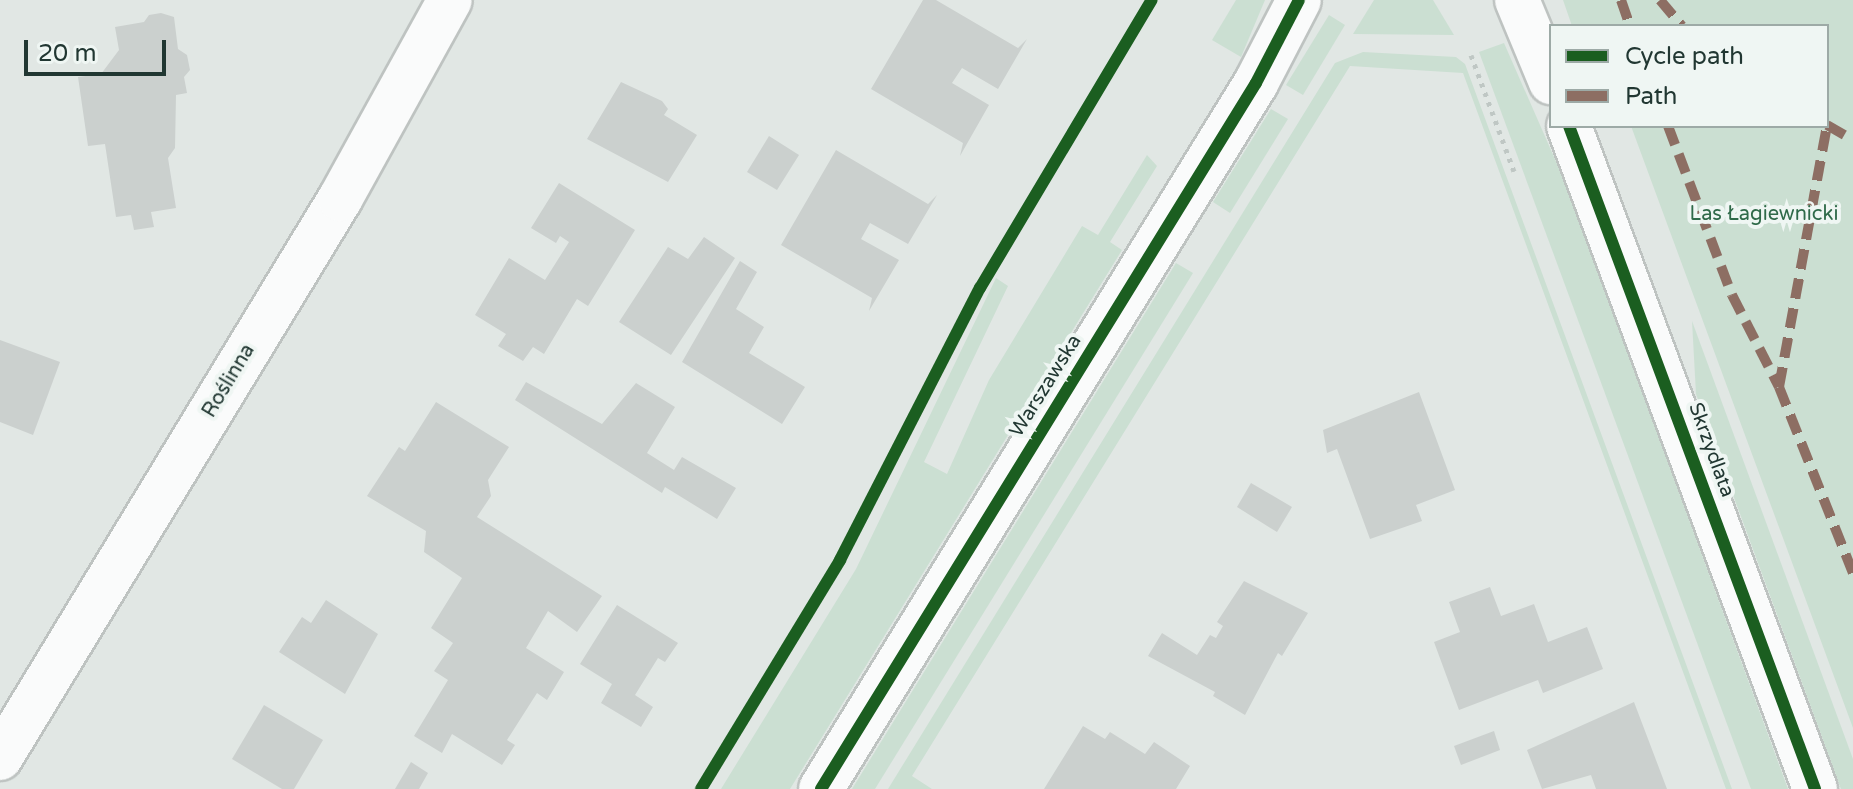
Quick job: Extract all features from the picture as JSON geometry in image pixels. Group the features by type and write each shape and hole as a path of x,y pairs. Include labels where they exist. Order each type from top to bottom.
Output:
{"street":[{"name":"Roślinna","path":"0,758 340,199 450,0"},
{"name":"Warszawska","path":"821,789 1256,83 1299,0"},
{"path":"1517,0 1549,77"},
{"name":"Skrzydlata","path":"1570,128 1815,789"}],"path":[{"path":"1471,55 1514,171"}],"green space":[{"path":"1236,0 1265,0 1241,57 1212,40"},
{"path":"1374,0 1433,0 1454,35 1353,34"},
{"name":"Las Łagiewnicki","path":"1563,0 1853,0 1853,728 1632,128 1829,128 1829,24 1571,24"},
{"path":"1329,15 1345,25 1303,95 1286,85"},
{"path":"1504,43 1565,182 1788,789 1751,789 1479,52"},
{"path":"1363,52 1456,57 1465,64 1732,789 1726,789 1463,73 1350,66 912,776 932,789 888,789 1335,63"},
{"path":"1271,109 1288,119 1230,213 1213,202"},
{"path":"1147,155 1157,166 1110,242 1122,250 790,789 721,789 856,569 996,278 1008,286 924,462 947,474 989,380 1082,226 1098,235"},
{"path":"1176,263 1193,273 875,789 852,789"},
{"path":"1692,321 1853,759 1853,789 1841,789 1696,394"}],"building":[{"path":"923,0 936,0 1018,48 1027,39 998,89 962,68 952,83 989,105 960,156 963,143 871,89"},
{"path":"161,13 174,17 178,49 187,55 190,70 184,77 187,93 176,95 175,148 168,158 176,208 151,212 154,227 134,230 131,215 116,217 105,144 88,146 78,77 101,74 119,50 115,27 144,22 149,15"},
{"path":"621,82 662,101 668,109 664,115 697,135 668,182 587,139"},
{"path":"769,136 799,155 777,190 747,172"},
{"path":"836,150 928,204 937,195 908,244 870,223 861,239 899,260 869,311 872,298 781,245"},
{"path":"559,183 635,230 588,306 577,299 544,354 533,347 523,361 498,346 506,334 475,315 509,258 545,280 569,242 560,236 556,243 531,228"},
{"path":"704,237 735,258 671,355 619,322 668,247 688,259"},
{"path":"740,261 757,272 736,309 764,327 749,353 805,387 782,424 682,362"},
{"path":"0,340 60,362 33,435 0,422"},
{"path":"526,382 602,424 636,383 675,407 647,453 674,470 682,457 736,488 717,519 665,487 662,493 515,400"},
{"path":"1419,392 1455,490 1416,505 1422,521 1370,539 1337,449 1327,453 1323,430"},
{"path":"436,402 509,447 488,480 491,496 477,517 602,596 577,632 548,611 526,648 564,672 547,700 537,693 507,740 515,745 502,765 452,734 442,753 414,736 448,680 434,671 453,643 431,628 462,578 424,552 426,531 367,496 399,447 405,451"},
{"path":"1251,483 1292,507 1277,532 1237,507"},
{"path":"1244,581 1308,613 1282,656 1278,653 1245,715 1213,696 1215,692 1148,656 1162,633 1197,655 1210,635 1216,638 1223,626 1217,622"},
{"path":"1490,587 1501,616 1534,604 1548,642 1587,627 1603,669 1543,693 1538,680 1459,710 1434,642 1460,632 1449,602"},
{"path":"326,600 378,634 345,694 279,652 302,617 311,623"},
{"path":"617,605 678,643 665,662 658,658 635,695 653,707 641,727 601,703 612,684 580,664"},
{"path":"1634,702 1667,789 1596,789 1591,775 1542,789 1527,750"},
{"path":"264,705 323,740 294,789 282,789 232,759"},
{"path":"1083,726 1105,739 1110,732 1145,754 1154,742 1190,766 1176,789 1044,789"},
{"path":"1494,731 1500,750 1461,765 1454,746"},
{"path":"411,762 428,773 419,789 395,789"}],"marked path":[{"path":"1621,0 1629,24"},
{"path":"1660,0 1680,24"},
{"path":"1829,126 1853,140"},
{"path":"1669,128 1732,295 1779,387 1853,573"},
{"path":"1779,387 1827,128"}],"cycle path":[{"path":"701,789 840,560 980,288 1152,0"},
{"path":"821,789 1256,83 1299,0"},
{"path":"1570,128 1815,789"}]}
